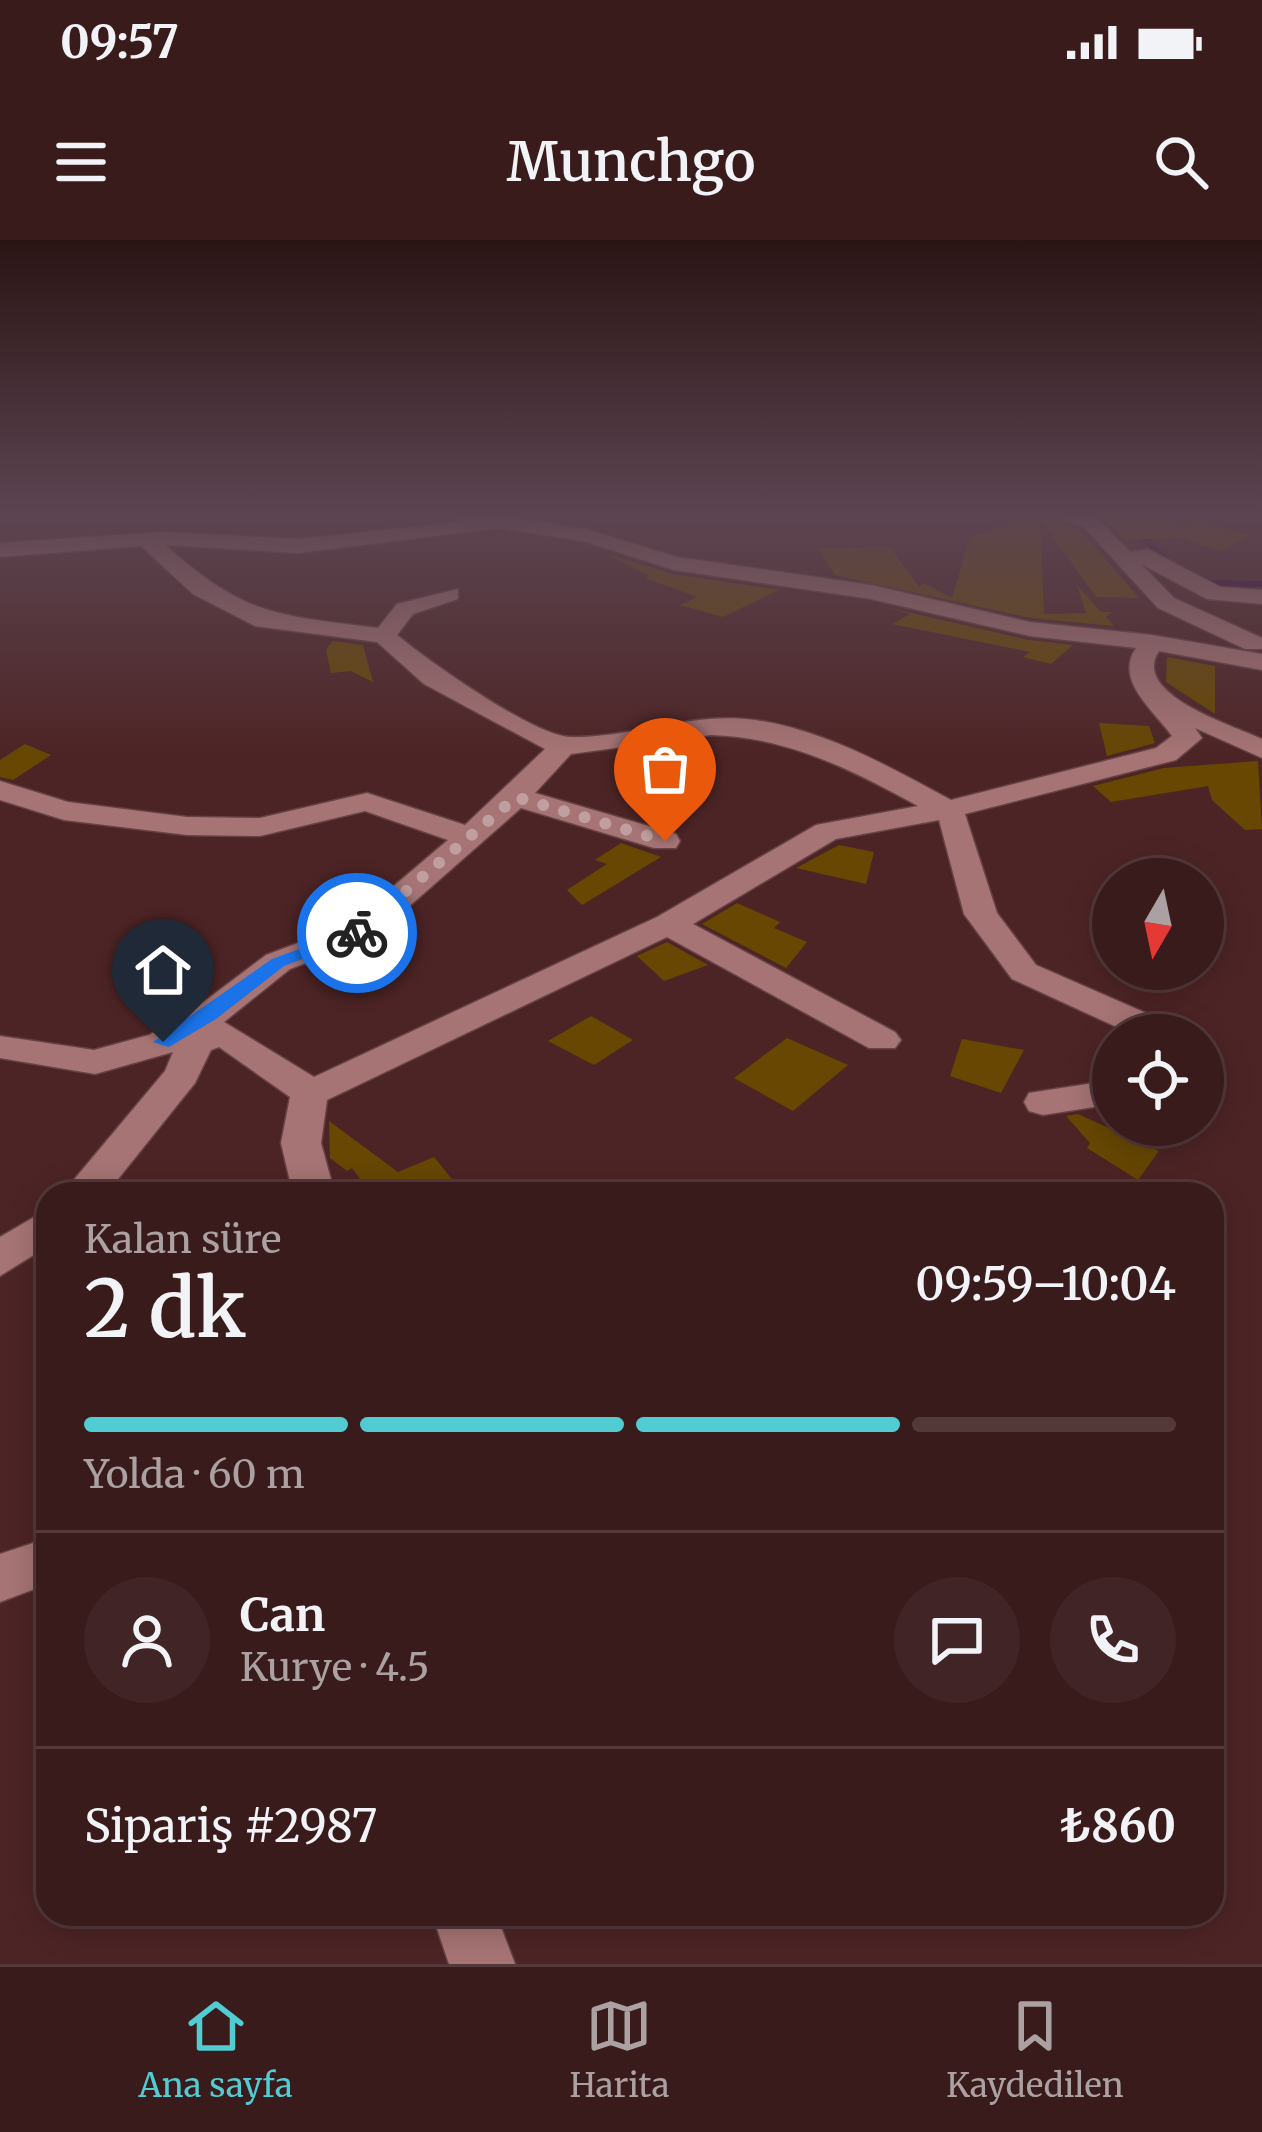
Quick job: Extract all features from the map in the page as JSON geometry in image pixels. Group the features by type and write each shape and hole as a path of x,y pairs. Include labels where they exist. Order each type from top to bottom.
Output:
{"street":[{"path":"215,596 263,621 384,636 434,679 562,747 711,727 754,728 854,759 946,810 957,825 980,914 1024,972 1118,1014"},
{"path":"384,636 405,608 442,596"},
{"path":"891,596 1030,628 1262,662"},
{"path":"1160,596 1166,604 1262,647"},
{"path":"310,1182 300,1152 299,1117 311,1093 470,1022 554,973 669,924 827,831 946,810 1166,754 1188,738 1140,676 1140,659 1152,643"},
{"path":"1161,701 1262,750"},
{"path":"0,1047 95,1062 163,1042 210,1015 278,962 361,932 472,838 562,747"},
{"path":"0,790 64,811 187,826 260,827 367,802 472,838"},
{"path":"516,797 665,841"},
{"path":"669,924 769,983 882,1040"},
{"path":"92,1182 182,1075 195,1043 223,1033 311,1093"},
{"path":"1043,1102 1092,1095"},
{"path":"0,1260 36,1233"},
{"path":"0,1578 36,1565"},
{"path":"468,1926 482,1964"}],"building":[{"path":"766,596 723,617 680,605 697,597"},
{"path":"933,596 1043,596 1044,614 1086,613 1081,596 1087,596 1101,612 1112,612 1106,617 1114,626 1031,618"},
{"path":"881,606 1029,640 1073,645 1051,664 1023,657 1030,652 892,624 910,614"},
{"path":"332,641 363,645 373,682 351,671 331,673 326,650"},
{"path":"1167,657 1215,666 1215,714 1166,682"},
{"path":"1099,723 1149,726 1155,743 1107,756"},
{"path":"25,744 51,755 13,780 0,777 0,760"},
{"path":"1258,761 1262,829 1245,830 1212,800 1208,786 1111,802 1093,786 1164,768"},
{"path":"621,843 661,857 582,905 567,890 607,864 595,860"},
{"path":"839,845 874,852 866,884 796,868"},
{"path":"737,903 780,922 774,928 807,942 786,968 702,924"},
{"path":"667,942 708,965 664,981 637,956"},
{"path":"591,1016 633,1040 594,1065 548,1041"},
{"path":"787,1038 848,1065 793,1111 734,1078"},
{"path":"962,1039 1024,1050 1001,1093 950,1076"},
{"path":"1078,1114 1092,1120 1092,1146 1148,1146 1159,1151 1138,1180 1087,1148 1090,1143 1066,1116"},
{"path":"329,1121 398,1172 434,1157 454,1182 363,1182 352,1168 347,1171 330,1158"}],"way so far":[{"path":"357,933 516,797 665,841"}],"route":[{"path":"163,1042 210,1015 278,962 357,933"}]}
